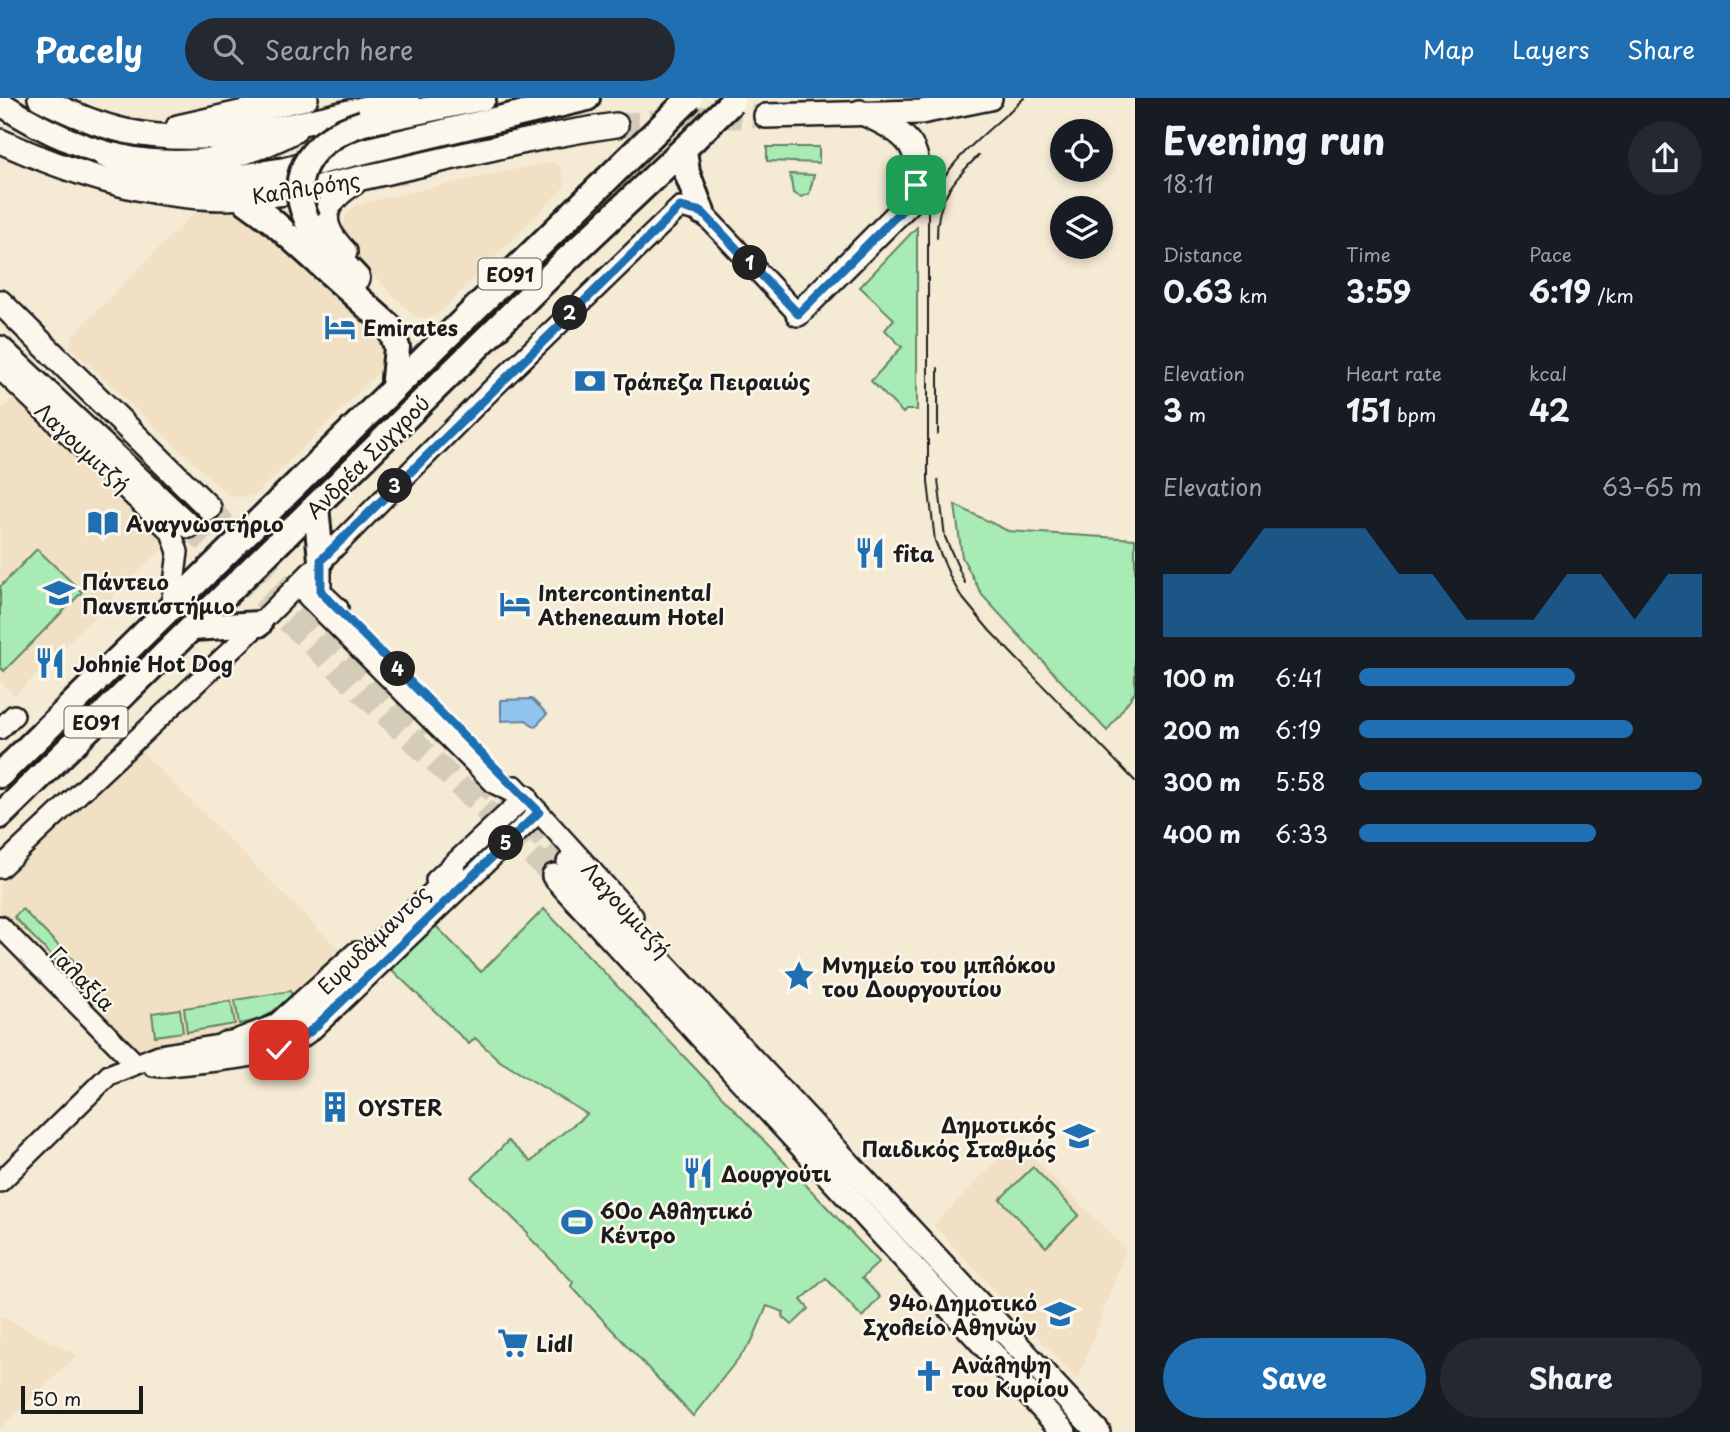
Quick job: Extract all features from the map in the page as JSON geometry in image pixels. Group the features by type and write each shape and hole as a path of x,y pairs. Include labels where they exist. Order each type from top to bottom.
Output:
{"highway":[{"path":"378,404 401,370 404,359 402,337 385,306 322,241 307,220 300,194 307,162 326,139 363,123 482,98"},
{"path":"105,155 152,175 175,181 221,180 285,170 587,98"},
{"name":"Ανδρέα Συγγρού","path":"0,775 690,98"},
{"name":"Ανδρέα Συγγρού","path":"0,816 563,263 736,99"},
{"path":"686,147 687,173 702,212"},
{"path":"574,191 638,149"},
{"path":"241,198 264,214 388,326 397,347 394,379"},
{"path":"316,506 321,560"},
{"path":"192,628 259,624"}],"main road":[{"path":"41,98 90,121 127,131 232,135 407,98"},
{"path":"155,134 192,123 306,98"},
{"path":"766,116 929,111 990,98"},
{"path":"0,103 47,132 105,155 166,163 209,160 265,145 316,119"},
{"path":"798,314 909,203 916,185 918,163 907,140 897,129 860,113"},
{"name":"Καλλιρόης","path":"6,149 67,170 144,190 241,198 324,188 518,143 616,125"},
{"path":"354,262 329,234 326,218 334,197 361,178"},
{"name":"Λαγουμιτζή","path":"0,302 209,508"},
{"name":"Λαγουμιτζή","path":"0,348 189,526"},
{"path":"309,595 496,782 532,805"},
{"name":"Λαγουμιτζή","path":"1064,1432 561,869 939,1261 1098,1432"},
{"path":"225,1044 268,1038 293,1028 454,874"}],"street":[{"path":"0,868 259,624 680,207 702,212 798,314"},
{"name":"Λαγουμιτζή","path":"0,369 171,532 178,552 172,607"},
{"name":"Λαγουμιτζή","path":"321,560 321,592 532,805 926,1237 939,1261"},
{"path":"0,729 14,715"},
{"name":"Ευρυδάμαντος","path":"0,1182 103,1081 135,1063 159,1055 225,1044 275,1025 532,805"},
{"name":"Ευρυδάμαντος","path":"135,1063 162,1067 182,1065 267,1052 294,1043 312,1030 532,805"},
{"name":"Γαλαξία","path":"0,926 135,1063"}],"shaded area":[{"path":"552,163 561,167 565,186 437,315 429,318 415,317 350,252 342,234 346,215 354,207 367,202"},
{"path":"244,206 370,324 381,341 383,354 378,373 255,495 238,497 229,495 221,488 70,347 73,335 194,213 216,207"},
{"name":"Πάντειο Πανεπιστήμιο","path":"17,394 170,540 15,696 0,681 0,411"},
{"path":"139,749 340,951 286,1008 253,1029 147,1049 132,1047 0,914 0,884"},
{"name":"94ο Δημοτικό Σχολείο Αθηνών","path":"1016,1141 1126,1249 1078,1380 934,1225"},
{"path":"0,1316 77,1355 0,1429"}],"green space":[{"path":"767,147 819,147 819,163 767,161"},
{"path":"790,174 814,175 809,194 801,197 793,193"},
{"path":"917,227 917,410 906,410 903,413 871,381 902,347 885,330 894,319 860,287"},
{"path":"955,505 1008,531 1135,539 1135,692 1107,731 982,595 962,557"},
{"path":"37,549 82,592 4,671 0,667 0,587"},
{"path":"22,909 74,961 65,970 14,917"},
{"path":"544,909 879,1262 862,1278 880,1297 862,1317 826,1278 801,1300 809,1309 792,1325 782,1316 784,1312 767,1306 752,1341 693,1416 571,1286 573,1282 528,1233 472,1178 508,1141 531,1162 587,1114 500,1061 475,1038 469,1044 391,969 434,924 481,972"},
{"path":"290,991 292,994 275,1011 262,1018 239,1024 235,1000"},
{"path":"231,1001 235,1024 187,1032 184,1008"},
{"path":"180,1009 183,1032 155,1036 152,1013"},
{"path":"1033,1167 1079,1215 1046,1247 1000,1199"}],"water":[{"path":"532,699 547,714 535,727 526,720 501,721 501,700"}],"tunnel":[{"path":"616,125 691,118 766,116"},
{"path":"209,508 320,625 429,731"},
{"path":"189,526 554,876"},
{"path":"477,776 569,863"}],"tram line":[{"path":"1024,98 955,163 943,178 928,211 928,482 935,541 961,596 990,631 1135,781"},
{"path":"937,238 939,213 948,192 961,173 979,155"},
{"path":"938,368 938,434"},
{"path":"938,480 945,537 965,583"}],"place":[{"name":"Emirates","path":"340,327"},
{"name":"Τράπεζα Πειραιώς","path":"590,381"},
{"name":"Aναγνωστήριο","path":"103,523"},
{"name":"fita","path":"870,553"},
{"name":"Πάντειο Πανεπιστήμιο","path":"59,593"},
{"name":"Intercontinental Atheneaum Hotel","path":"515,604"},
{"name":"Johnie Hot Dog","path":"50,663"},
{"name":"Μνημείο του μπλόκου του Δουργουτίου","path":"799,976"},
{"name":"OYSTER","path":"335,1107"},
{"name":"Δημοτικός Παιδικός Σταθμός","path":"1079,1136"},
{"name":"Δουργούτι","path":"698,1173"},
{"name":"60ο Αθλητικό Κέντρο","path":"577,1222"},
{"name":"94ο Δημοτικό Σχολείο Αθηνών","path":"1060,1314"},
{"name":"Lidl","path":"513,1343"},
{"name":"Ανάληψη του Κυρίου","path":"929,1376"}],"route":[{"path":"279,1050 312,1030 539,812 321,592 321,560 680,207 702,212 798,314 909,203 916,185"}]}
